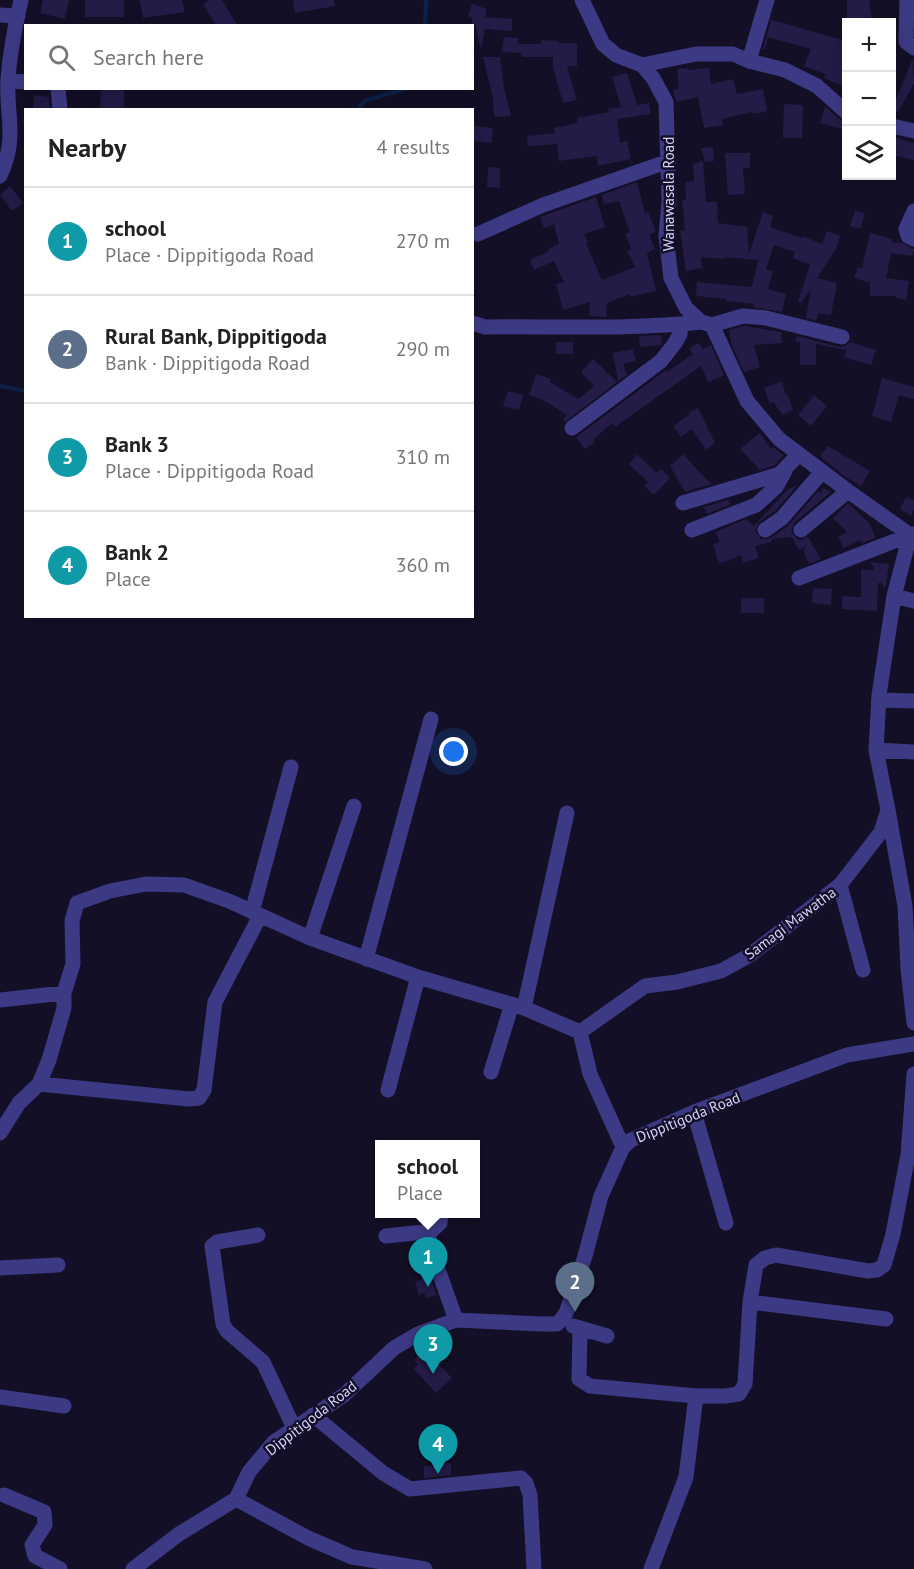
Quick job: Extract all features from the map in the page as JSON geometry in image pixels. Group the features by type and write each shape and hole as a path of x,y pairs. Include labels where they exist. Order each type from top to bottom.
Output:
{"street":[{"path":"0,176 8,157 12,135 8,81 21,0"},
{"path":"582,0 603,44 616,55 642,65 696,54 733,54 749,61 785,70 817,86 842,108"},
{"path":"749,61 767,0"},
{"path":"907,0 906,42 914,48"},
{"path":"0,15 18,16"},
{"name":"Wanawasala Road","path":"642,65 653,78 666,102 669,161 666,236 671,278 686,308 706,323 747,401 779,439 848,491 912,534"},
{"path":"8,81 24,82"},
{"path":"58,90 60,108"},
{"path":"896,127 914,131"},
{"path":"478,234 543,205 669,161"},
{"path":"914,211 906,229 908,236 914,239"},
{"path":"474,324 485,327 664,327 706,323 743,316 842,337"},
{"path":"572,428 662,361 680,334 681,324"},
{"path":"692,530 756,505 776,487 798,455"},
{"path":"684,503 785,471"},
{"path":"765,530 782,518 822,472"},
{"path":"801,530 848,491"},
{"path":"799,578 912,534"},
{"path":"912,534 894,596 879,700 876,750 905,906 908,969 914,1023"},
{"path":"894,596 914,601"},
{"path":"879,700 914,701"},
{"path":"366,958 431,719"},
{"path":"876,750 914,752"},
{"path":"39,1084 189,1099 199,1098 204,1090 215,1002 256,914 291,767"},
{"path":"310,938 354,806"},
{"name":"Samagi Mawatha","path":"580,1032 645,986 677,982 721,971 750,955 840,885 881,832 888,810"},
{"path":"491,1072 518,1006 567,813"},
{"path":"0,1133 19,1103 39,1084 49,1060 64,1008 64,993 73,964 72,921 77,903 110,891 146,884 184,885 229,901 310,938 418,977 518,1006 580,1032 590,1074 623,1147"},
{"path":"840,885 863,970"},
{"path":"388,1090 418,977"},
{"path":"0,1000 64,993"},
{"name":"Dippitigoda Road","path":"236,1500 249,1472 274,1442 344,1395 394,1348 418,1334 456,1320 557,1324 566,1313 585,1256 601,1196 623,1147 631,1140 694,1113 847,1055 914,1044"},
{"path":"580,1329 579,1379 590,1386 696,1396 739,1394 745,1384 750,1302 756,1265 765,1258 776,1255 868,1271 877,1270 884,1265 893,1234 908,1155 914,1074"},
{"path":"694,1113 726,1223"},
{"path":"428,1234 440,1223 441,1218"},
{"path":"386,1236 424,1232 428,1234"},
{"path":"428,1234 456,1320"},
{"path":"258,1235 217,1242 212,1246 223,1324 227,1331 262,1362 295,1430"},
{"path":"0,1269 58,1265"},
{"path":"750,1302 886,1319"},
{"path":"557,1324 608,1336"},
{"path":"651,1569 686,1477 696,1396"},
{"path":"0,1397 64,1406"},
{"path":"314,1415 383,1473 410,1489 521,1478 530,1495 534,1569"},
{"path":"4,1495 44,1512 45,1525 32,1545 35,1556 60,1569"},
{"path":"133,1569 179,1534 236,1500 308,1538 351,1557 425,1569"}],"building":[{"path":"43,0 69,0 65,19 40,13"},
{"path":"85,0 124,0 124,17 85,17"},
{"path":"140,0 182,0 185,12 143,18"},
{"path":"210,0 222,0 237,24 215,24 203,4"},
{"path":"293,0 334,0 335,6 295,13"},
{"path":"847,0 869,0 871,18 847,18"},
{"path":"472,4 487,9 485,17 512,19 512,31 485,29 481,50 475,24 472,24 472,18 468,16"},
{"path":"773,13 772,20 842,40 842,86 824,78 825,74 804,66 811,49 768,37 765,50 763,49"},
{"path":"504,37 518,38 518,44 541,44 541,40 577,43 577,66 567,66 577,100 563,103 553,68 553,57 522,57 522,53 502,52"},
{"path":"483,57 500,57 511,116 494,117 493,99"},
{"path":"913,58 914,84 898,112 896,111 896,99"},
{"path":"688,68 688,70 709,68 711,84 733,79 737,94 763,89 767,111 722,119 723,125 704,128 698,97 676,102 673,90 679,89 677,69"},
{"path":"627,73 637,105 649,103 651,114 617,119 620,143 627,141 631,159 598,166 596,156 559,161 557,144 528,146 527,136 555,133 554,128 578,123 577,118 609,112 608,109 621,107 612,77"},
{"path":"101,90 124,90 124,108 100,108"},
{"path":"34,95 49,97 50,108 33,108"},
{"path":"784,104 803,105 802,138 783,138"},
{"path":"825,106 842,120 842,129 820,123"},
{"path":"474,126 493,128 492,143 474,141"},
{"path":"896,138 914,143 914,160 896,156"},
{"path":"713,147 714,161 705,162 701,148"},
{"path":"725,153 750,153 750,168 743,168 745,194 728,195"},
{"path":"703,161 706,202 717,202 718,223 747,227 749,254 763,212 773,216 770,227 801,238 802,236 822,244 827,231 840,236 836,249 817,278 837,283 831,315 819,313 816,321 806,318 811,289 801,303 798,301 810,265 793,258 795,252 774,245 766,269 773,271 768,289 786,294 782,312 753,307 754,304 696,296 697,282 752,287 758,260 701,257 702,268 686,271 680,231 685,230 682,200 686,199 685,182 694,181 693,164"},
{"path":"488,167 500,168 500,188 487,187"},
{"path":"637,182 645,213 648,212 656,232 649,235 655,249 647,253 656,291 630,297 630,294 607,303 606,317 589,316 590,302 563,310 556,284 564,282 554,261 534,270 530,260 559,244 554,224 544,228 540,217 596,197 605,227 584,234 602,280 635,267 627,251 631,249 625,234 630,232 619,201 604,204 602,195"},
{"path":"10,186 23,203 12,211 0,195"},
{"path":"855,210 865,214 860,229 850,226"},
{"path":"870,233 892,239 892,242 902,243 914,249 913,256 891,253 886,278 909,281 906,300 896,298 896,296 870,296 870,283 854,278 858,267 862,268"},
{"path":"744,326 781,332 782,343 754,345 760,367 744,372 731,343 729,330"},
{"path":"662,335 661,345 640,347 639,336"},
{"path":"797,336 840,347 850,342 876,350 871,365 844,357 846,350 816,344 816,365 800,365 800,342 795,342"},
{"path":"556,342 573,342 573,354 556,354"},
{"path":"698,343 703,349 711,345 724,375 708,382 701,366 615,427 612,423 593,440 595,442 585,449 576,437 666,370 667,372 693,354 689,349"},
{"path":"633,349 636,361 623,364 627,375 618,381 613,353"},
{"path":"593,359 617,382 565,422 563,419 567,415 543,400 529,395 536,374 551,379 550,382 578,399 594,386 581,372"},
{"path":"882,378 914,387 914,399 899,395 891,422 872,416"},
{"path":"782,381 793,410 783,415 773,402 770,404 764,388"},
{"path":"508,391 523,395 519,410 503,406"},
{"path":"814,395 827,406 811,426 798,415"},
{"path":"698,408 715,443 706,450 692,429 681,437 673,426 690,414 689,412"},
{"path":"760,433 771,449 773,447 784,455 775,465 760,470 740,449"},
{"path":"828,446 870,471 861,486 844,476 820,456"},
{"path":"637,454 657,473 661,469 670,478 654,495 644,486 648,482 629,464"},
{"path":"683,454 712,484 685,492 670,466"},
{"path":"798,485 775,511 759,522 755,531 761,539 771,538 789,525 818,491 821,494 823,488 831,492 795,522 791,531 797,539 802,540 808,537 821,559 809,564 803,549 808,544 799,550 792,537 771,539 772,542 755,546 759,558 743,563 741,555 719,564 713,544 720,542 715,532 746,519 754,526 787,490"},
{"path":"906,497 914,500 911,516 900,509"},
{"path":"727,500 731,504 707,514 704,507"},
{"path":"848,503 869,523 876,538 861,543 860,540 844,548 838,537 847,532 833,518"},
{"path":"871,562 889,564 885,590 882,583 878,583 877,611 842,609 842,596 861,597 861,569 875,571"},
{"path":"813,588 832,589 831,605 812,603"},
{"path":"741,598 764,598 764,613 741,613"},
{"path":"430,1276 437,1295 426,1298 424,1293 419,1295 415,1282"},
{"path":"424,1349 452,1378 436,1393 414,1369 418,1364 414,1360"},
{"path":"436,1463 451,1463 451,1475 424,1478 424,1466 433,1466"}],"waterway":[{"path":"425,24 426,0"},
{"path":"359,108 364,101 401,90"},
{"path":"0,386 24,391"}],"place":[{"name":"school","path":"428,1287"},
{"name":"Rural Bank, Dippitigoda","path":"575,1312"},
{"name":"Bank 3","path":"433,1374"},
{"name":"Bank 2","path":"438,1474"}]}
